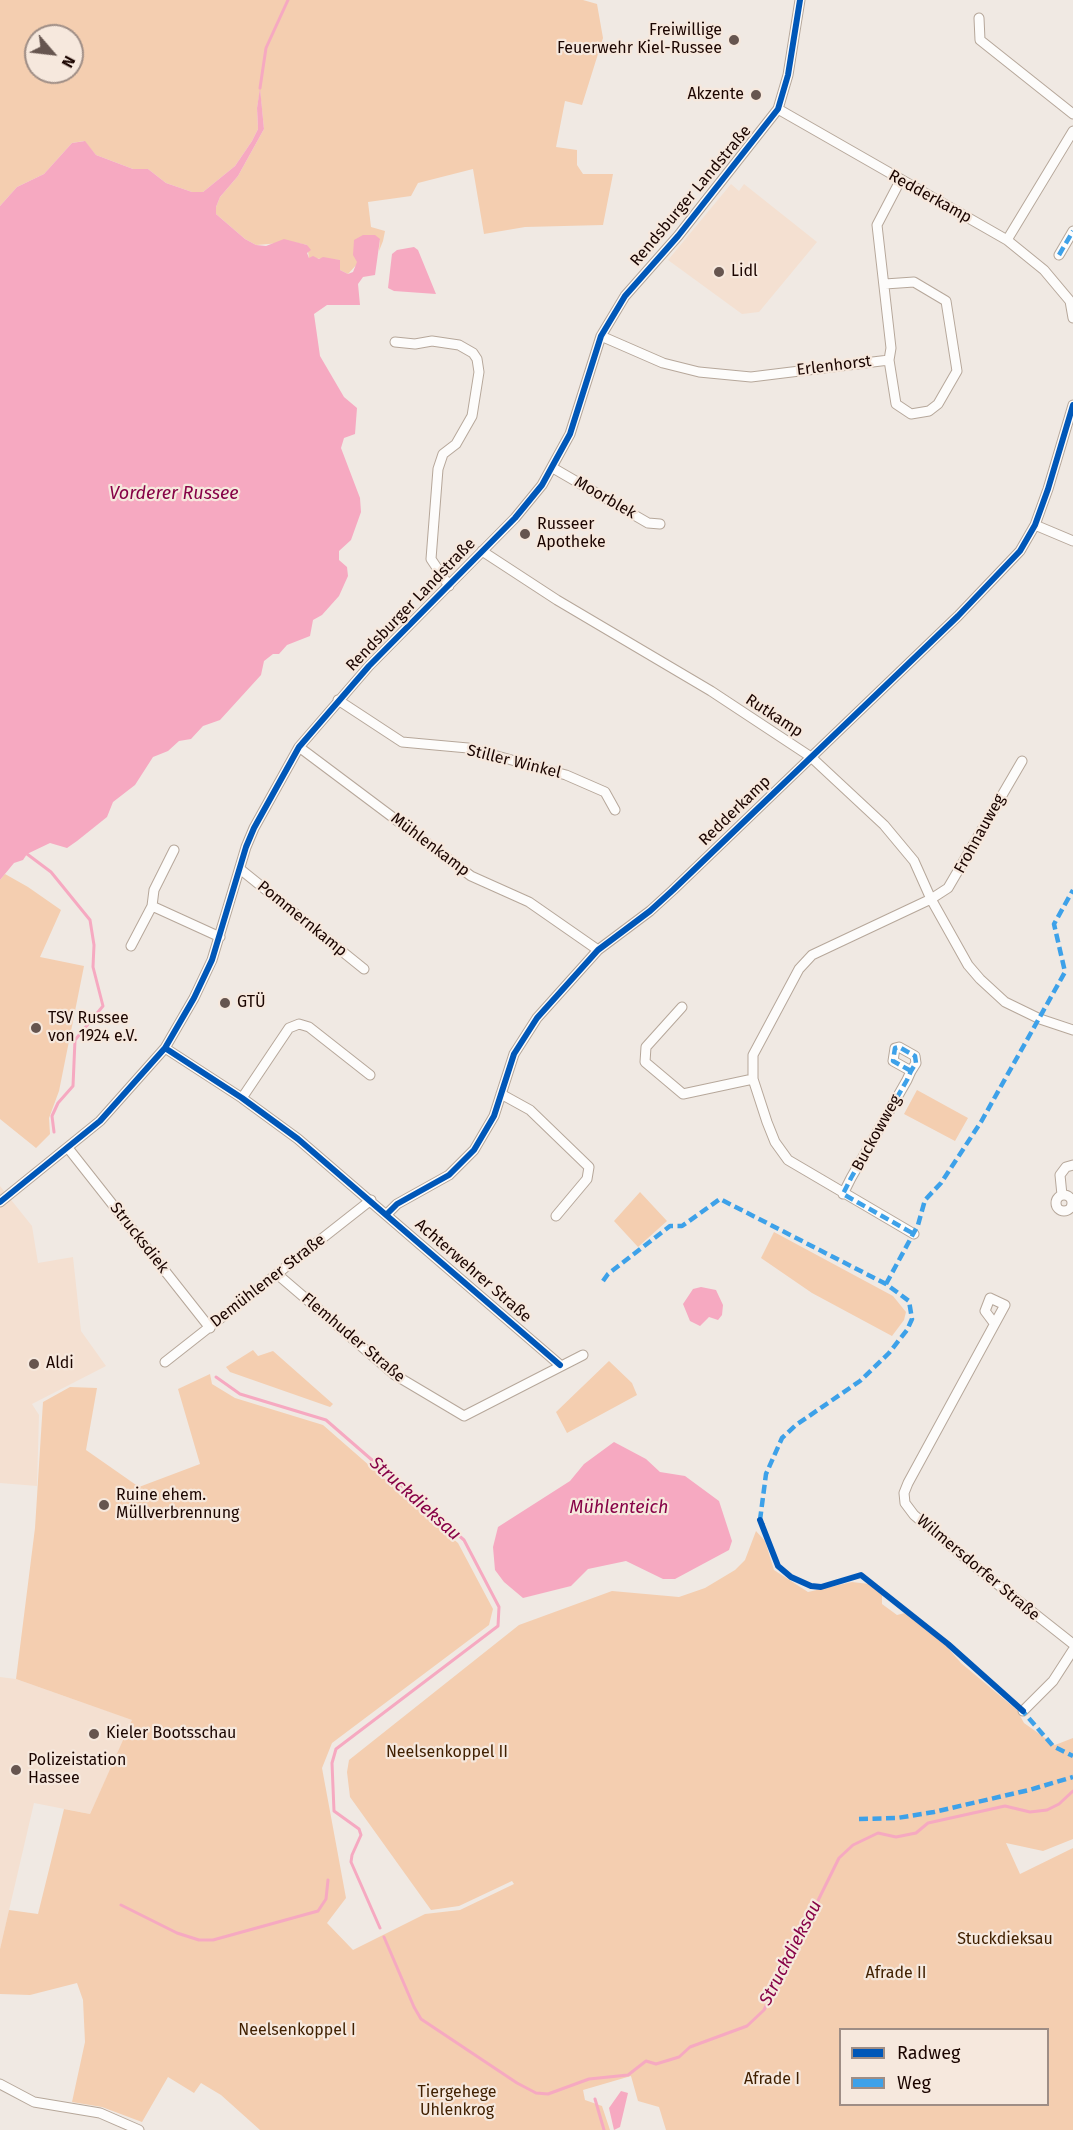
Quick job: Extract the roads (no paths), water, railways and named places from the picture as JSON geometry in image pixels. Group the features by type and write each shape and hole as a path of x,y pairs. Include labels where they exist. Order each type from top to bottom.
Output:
{"street":[{"name":"Rendsburger Landstraße","path":"0,1202 68,1148 123,1098 165,1048 194,998 220,936 246,848 264,809 299,747 338,700 531,500 552,468 570,434 601,336 625,296 678,236 778,109 788,75 800,0"},
{"path":"979,18 980,40 1073,114"},
{"name":"Redderkamp","path":"778,109 1006,240 1044,270 1071,300 1073,318"},
{"path":"1006,240 1073,131"},
{"name":"Erlenhorst","path":"601,336 663,363 699,372 751,377 889,360 891,348 877,225 900,181"},
{"path":"1059,255 1073,231"},
{"path":"885,284 914,282 946,301 957,370 938,404 929,411 915,414 896,404 889,360"},
{"path":"395,342 415,344 432,341 459,345 473,353 477,359 479,372 472,416 456,444 444,454 438,469 431,559 449,586"},
{"name":"Redderkamp","path":"387,1214 397,1204 444,1178 462,1163 483,1137 494,1116 514,1054 537,1018 598,950 650,911 811,757 1020,551 1035,525 1073,405"},
{"name":"Moorblek","path":"552,468 648,523 660,524"},
{"path":"1035,525 1073,541"},
{"name":"Rutkamp","path":"482,551 557,600 711,691 811,757 884,825 914,861 931,899 968,965 992,990 1020,1010 1073,1030"},
{"name":"Stiller Winkel","path":"338,700 402,742 468,748 566,775 605,792 615,810"},
{"name":"Mühlenkamp","path":"299,747 471,876 529,902 598,950"},
{"name":"Frohnauweg","path":"753,1078 752,1062 757,1046 806,961 834,943 942,893 955,880 1022,761"},
{"path":"132,946 152,906 154,890 174,850"},
{"name":"Pommernkamp","path":"240,869 364,969"},
{"path":"152,906 220,936"},
{"path":"682,1007 646,1047 645,1062 683,1094 753,1078 767,1122 781,1152 796,1166 914,1234"},
{"path":"242,1098 288,1028 299,1024 309,1027 370,1075"},
{"name":"Achterwehrer Straße","path":"165,1048 242,1098 298,1139 560,1365"},
{"name":"Buckowweg","path":"843,1194 911,1071"},
{"path":"501,1094 530,1110 589,1167 587,1179 556,1216"},
{"name":"Strucksdiek","path":"68,1148 210,1328"},
{"path":"1062,1195 1060,1175 1066,1167 1073,1165"},
{"name":"Demühlener Straße","path":"165,1362 371,1200"},
{"name":"Flemhuder Straße","path":"277,1274 395,1374 464,1416 560,1365"},
{"name":"Wilmersdorfer Straße","path":"994,1323 986,1342 908,1483 904,1492 905,1503 914,1515 1073,1644"},
{"path":"560,1365 583,1355"},
{"path":"1023,1711 1053,1681 1073,1650"},
{"path":"0,2084 34,2102 100,2113 139,2130"}],"water":[{"name":"Vorderer Russee","path":"260,88 264,129 238,176 220,197 216,214 245,239 256,245 266,246 284,239 307,245 311,250 307,253 309,258 313,256 319,259 323,257 340,260 340,270 348,274 353,272 357,262 353,255 354,240 363,235 375,235 380,239 375,275 363,277 358,284 360,305 327,305 314,314 320,356 344,397 357,408 355,434 344,438 341,448 360,498 361,512 351,540 339,551 339,560 347,567 348,576 339,596 322,615 313,620 310,636 287,645 279,654 273,654 264,661 261,675 220,720 203,726 191,739 179,741 168,751 153,757 135,785 113,802 107,817 77,841 67,848 50,843 27,854 23,860 14,863 0,880 0,206 17,187 44,174 72,143 85,141 96,155 133,169 148,169 166,183 192,192 203,192 235,166 252,141 258,129 257,108"},
{"path":"414,247 418,250 436,294 394,291 388,288 392,254 397,250"},
{"path":"701,1287 716,1290 723,1305 722,1315 718,1320 709,1317 700,1326 690,1321 683,1304 693,1289"},
{"name":"Mühlenteich","path":"614,1442 646,1459 660,1472 685,1476 719,1501 732,1541 729,1550 675,1579 663,1579 626,1561 588,1569 571,1586 523,1598 504,1582 495,1570 493,1547 498,1527 570,1481 584,1464"},
{"path":"621,2091 628,2093 620,2127 614,2130 609,2108"}],"waterway":[{"path":"260,88 266,48 288,0"},
{"name":"Struckdieksau","path":"27,854 51,872 90,920 94,945 93,967 103,1006 75,1040 73,1086 58,1103 52,1116 54,1132"},
{"name":"Struckdieksau","path":"216,1377 240,1394 326,1420 464,1540 499,1607 498,1626 336,1749 332,1763 334,1811 359,1829 361,1835 351,1862 380,1928"},
{"name":"Struckdieksau","path":"384,1937 421,2019 517,2083 536,2093 548,2094 589,2079 628,2075 646,2061 656,2064 679,2057 690,2047 747,2026 764,2010 839,1858 853,1845 878,1833 896,1837 916,1833 928,1823 1005,1806 1030,1812 1047,1810 1059,1804 1073,1791"},
{"path":"121,1905 177,1933 199,1940 213,1940 318,1911 326,1899 328,1880"},
{"path":"595,2099 604,2130"}],"place":[{"name":"Freiwillige Feuerwehr Kiel-Russee","path":"734,40"},
{"name":"Akzente","path":"756,95"},
{"name":"Lidl","path":"719,272"},
{"name":"Russeer Apotheke","path":"525,534"},
{"name":"GTÜ","path":"225,1003"},
{"name":"TSV Russee von 1924 e.V.","path":"36,1028"},
{"name":"Aldi","path":"34,1364"},
{"name":"Ruine ehem. Müllverbrennung","path":"104,1505"},
{"name":"Kieler Bootsschau","path":"94,1734"},
{"name":"Polizeistation Hassee","path":"16,1770"}],"park label":[{"name":"Neelsenkoppel II","path":"447,1753"},
{"name":"Stuckdieksau","path":"1005,1940"},
{"name":"Afrade II","path":"896,1974"},
{"name":"Neelsenkoppel I","path":"297,2031"},
{"name":"Afrade I","path":"772,2080"},
{"name":"Tiergehege Uhlenkrog","path":"457,2102"}]}
